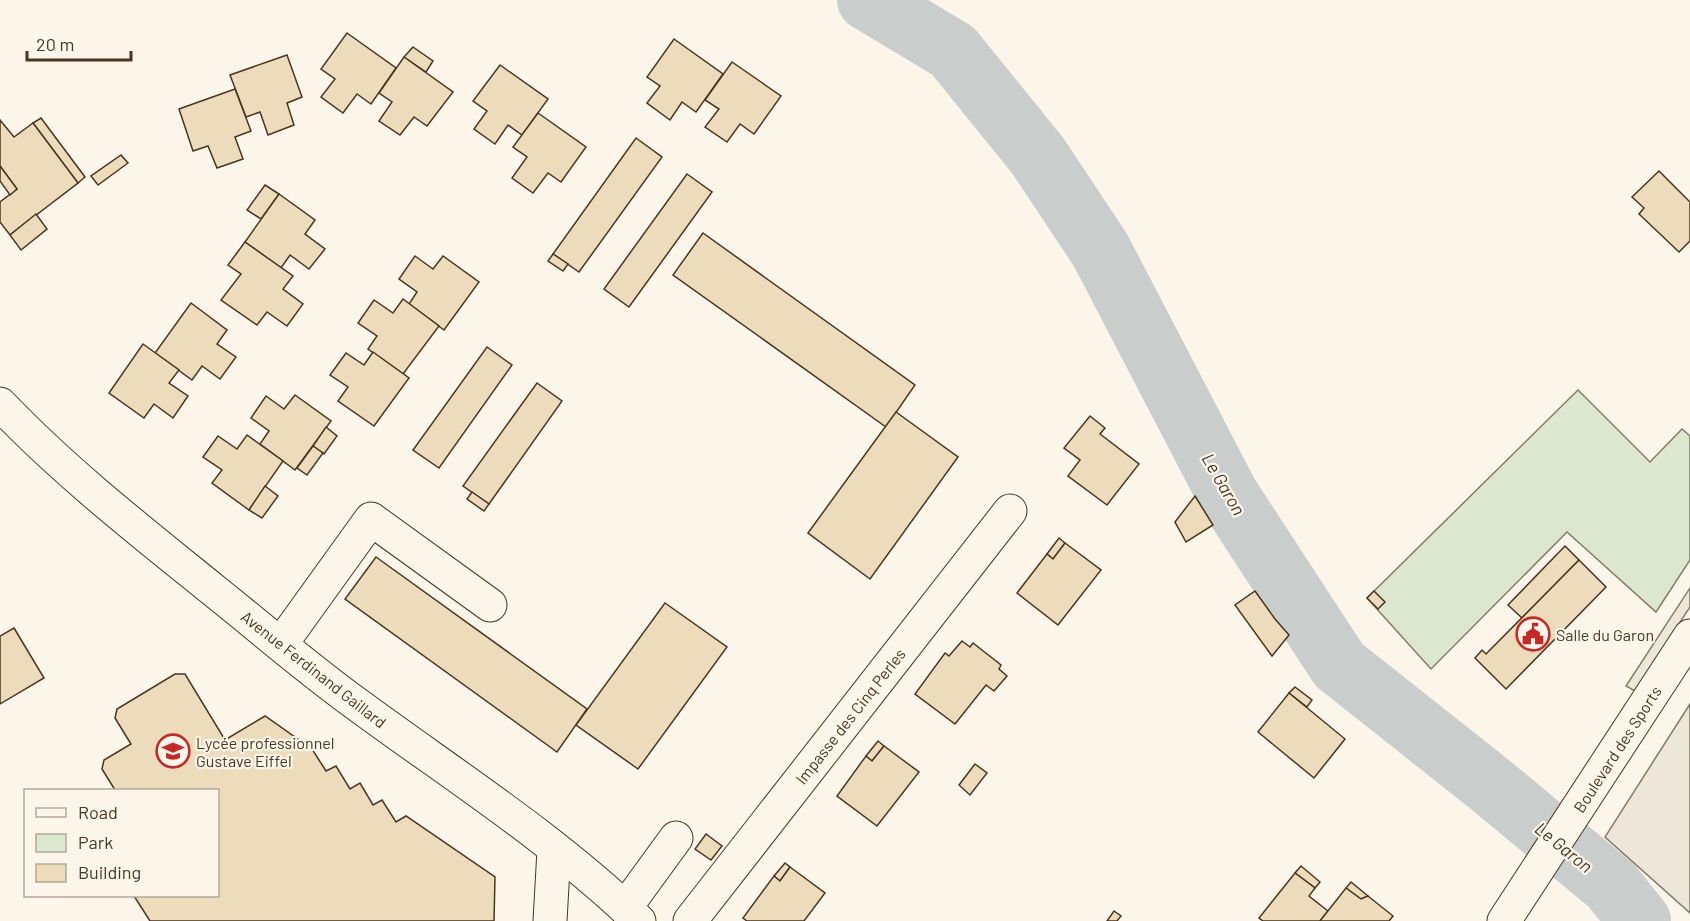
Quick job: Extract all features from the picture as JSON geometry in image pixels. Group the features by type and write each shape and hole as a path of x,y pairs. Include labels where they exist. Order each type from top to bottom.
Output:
{"street":[{"name":"Avenue Ferdinand Gaillard","path":"0,404 33,438 115,510 281,644 355,703 609,892 632,914"},
{"name":"Impasse des Cinq Perles","path":"690,921 1011,511"},
{"path":"281,644 371,519 490,604"},
{"name":"Boulevard des Sports","path":"1511,910 1690,636"},
{"path":"632,914 676,838"},
{"path":"550,921 554,850"}],"green space":[{"path":"1578,390 1650,462 1682,429 1690,436 1690,560 1656,612 1567,532 1431,669 1367,598"}],"shaded area":[{"path":"1690,588 1690,607 1635,691 1626,686"},
{"path":"1690,704 1690,913 1605,837"}],"building":[{"path":"347,33 396,68 371,104 357,94 343,113 321,97 335,79 321,69"},
{"path":"674,39 723,74 696,112 682,102 670,120 647,103 660,86 647,77"},
{"path":"413,47 433,61 426,72 404,57"},
{"path":"287,55 302,97 287,103 294,125 268,135 260,112 246,117 230,75"},
{"path":"404,57 453,92 427,126 414,117 400,135 379,121 392,102 379,93"},
{"path":"732,62 781,96 754,134 740,124 727,142 705,127 719,109 705,100"},
{"path":"500,65 548,99 522,135 508,125 495,144 474,129 487,111 473,101"},
{"path":"235,89 251,131 235,137 243,159 217,168 208,146 193,151 179,109"},
{"path":"538,113 586,147 561,182 548,173 533,193 512,178 527,157 513,147"},
{"path":"41,118 85,177 78,183 33,123"},
{"path":"0,120 14,137 33,123 78,183 10,235 0,222 0,202 17,189 0,166"},
{"path":"636,138 662,157 579,272 553,254"},
{"path":"121,155 128,163 98,185 91,176"},
{"path":"0,166 17,189 10,195 0,181"},
{"path":"1659,171 1690,202 1690,241 1679,252 1639,214 1644,208 1632,197"},
{"path":"687,174 712,192 629,307 604,289"},
{"path":"265,185 279,194 261,219 247,210"},
{"path":"279,194 315,220 305,234 325,249 309,269 290,255 281,268 245,242"},
{"path":"36,214 47,229 21,250 10,235"},
{"path":"703,233 915,385 886,427 673,275"},
{"path":"245,242 293,276 283,289 303,304 287,326 267,312 257,325 221,300 241,274 228,265"},
{"path":"553,254 568,264 563,271 548,261"},
{"path":"415,256 433,269 443,256 479,282 444,330 409,304 417,292 399,279"},
{"path":"403,299 439,326 403,374 368,349 377,336 358,323 374,300 393,313"},
{"path":"191,303 227,330 217,344 236,357 220,379 202,366 192,380 155,353"},
{"path":"143,344 179,370 169,383 188,396 173,418 154,404 144,418 109,393"},
{"path":"487,347 512,365 439,468 413,450"},
{"path":"373,352 409,378 374,426 338,401 348,387 330,375 346,353 364,365"},
{"path":"537,383 562,401 489,504 463,486"},
{"path":"295,395 331,421 295,470 260,444 269,431 251,418 266,396 284,409"},
{"path":"896,412 958,457 870,579 808,533"},
{"path":"1090,416 1105,428 1100,434 1139,464 1107,505 1068,476 1080,460 1064,448"},
{"path":"326,427 337,436 324,454 313,446"},
{"path":"247,435 283,461 249,510 212,483 222,470 203,457 218,436 237,449"},
{"path":"313,446 323,453 307,475 297,468"},
{"path":"265,486 278,496 262,518 249,510"},
{"path":"472,492 489,504 484,511 467,499"},
{"path":"1195,496 1213,525 1186,542 1175,522"},
{"path":"1059,538 1065,543 1053,559 1047,554"},
{"path":"1065,543 1101,570 1058,625 1017,593 1047,554 1053,559"},
{"path":"1565,546 1579,560 1522,618 1508,605"},
{"path":"376,557 587,709 557,752 345,599"},
{"name":"Salle du Garon","path":"1579,560 1606,587 1506,689 1475,658 1482,650 1486,654"},
{"path":"1255,591 1289,635 1272,656 1235,605"},
{"path":"1374,591 1385,602 1378,609 1367,598"},
{"path":"665,603 727,647 638,769 576,725"},
{"path":"14,628 44,678 0,704 0,636"},
{"path":"962,641 970,647 973,643 1001,665 999,669 1007,676 994,691 986,685 955,724 915,694 945,653 949,656"},
{"path":"175,674 185,674 225,740 265,716 312,749 326,771 336,766 350,789 360,783 373,805 382,800 396,822 406,816 495,877 494,921 150,921 135,897 219,897 219,789 114,789 102,769 104,760 131,744 115,718 117,709"},
{"path":"1295,687 1312,700 1307,707 1289,693"},
{"path":"1289,693 1345,739 1314,778 1258,732"},
{"path":"878,741 884,746 872,761 866,756"},
{"path":"884,746 919,772 877,826 837,796 866,756 872,761"},
{"path":"975,764 987,773 970,795 959,785"},
{"path":"706,834 722,846 711,860 695,849"},
{"path":"785,863 790,867 780,881 774,876"},
{"path":"1301,866 1320,882 1315,888 1295,873"},
{"path":"790,867 825,893 804,921 747,921 743,918 774,876 780,881"},
{"path":"1295,873 1315,888 1309,896 1328,911 1320,921 1263,921 1259,918"},
{"path":"1351,882 1368,896 1361,899 1346,888"},
{"path":"1346,888 1361,899 1368,896 1393,916 1389,921 1320,921"},
{"path":"1114,911 1121,916 1117,921 1107,921"}],"waterway":[{"name":"Le Garon","path":"868,0 953,51 1038,156 1101,251 1228,495 1339,665 1488,783 1611,885 1640,921"}],"place":[{"name":"Salle du Garon","path":"1533,634"},
{"name":"Lycée professionnel Gustave Eiffel","path":"173,751"}]}
